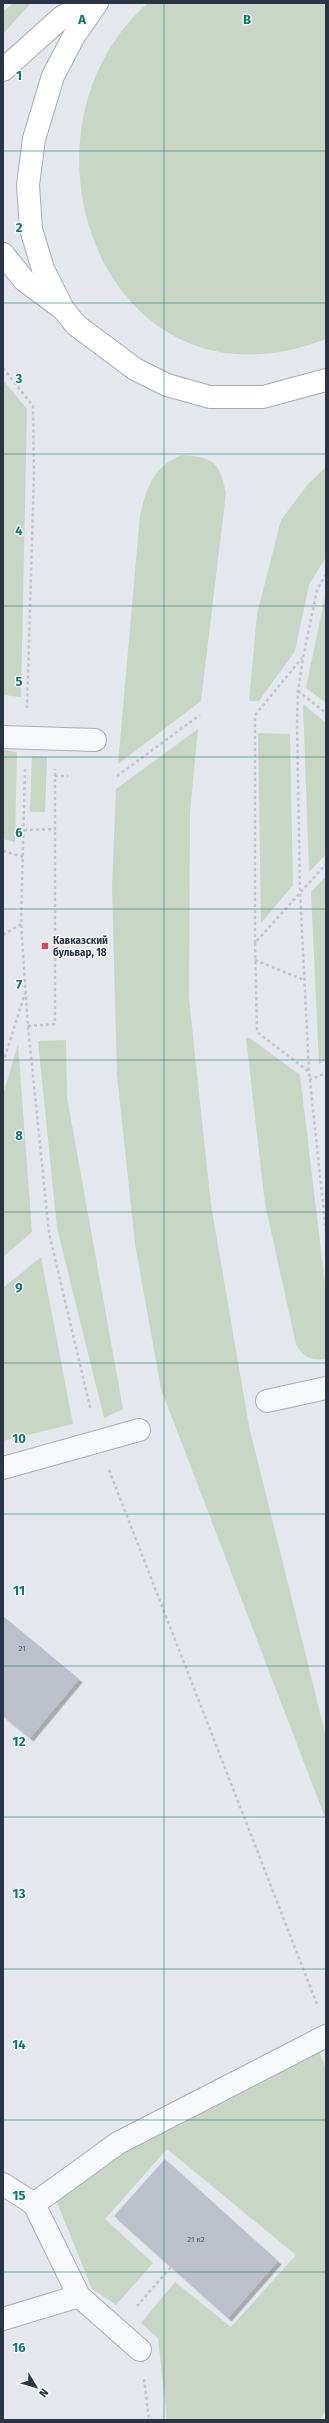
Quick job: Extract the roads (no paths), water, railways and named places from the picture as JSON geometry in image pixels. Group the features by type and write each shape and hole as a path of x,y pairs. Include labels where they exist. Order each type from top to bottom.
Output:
{"main road":[{"path":"3,70 62,17 87,3"},
{"path":"97,3 74,36 53,76 34,139 28,185 31,229 43,269 63,309 76,325 135,369 167,385 210,397 263,397 326,380"},
{"path":"3,254 24,280 63,309"}],"lane":[{"path":"3,737 26,739 95,740"},
{"path":"267,1401 326,1388"},
{"path":"3,1468 98,1443 140,1430"},
{"path":"34,2204 118,2143 326,2036"},
{"path":"3,2184 34,2204 79,2296 140,2350"},
{"path":"3,2319 79,2296"}],"place":[{"name":"Кавказский бульвар, 18","path":"45,946"}]}
